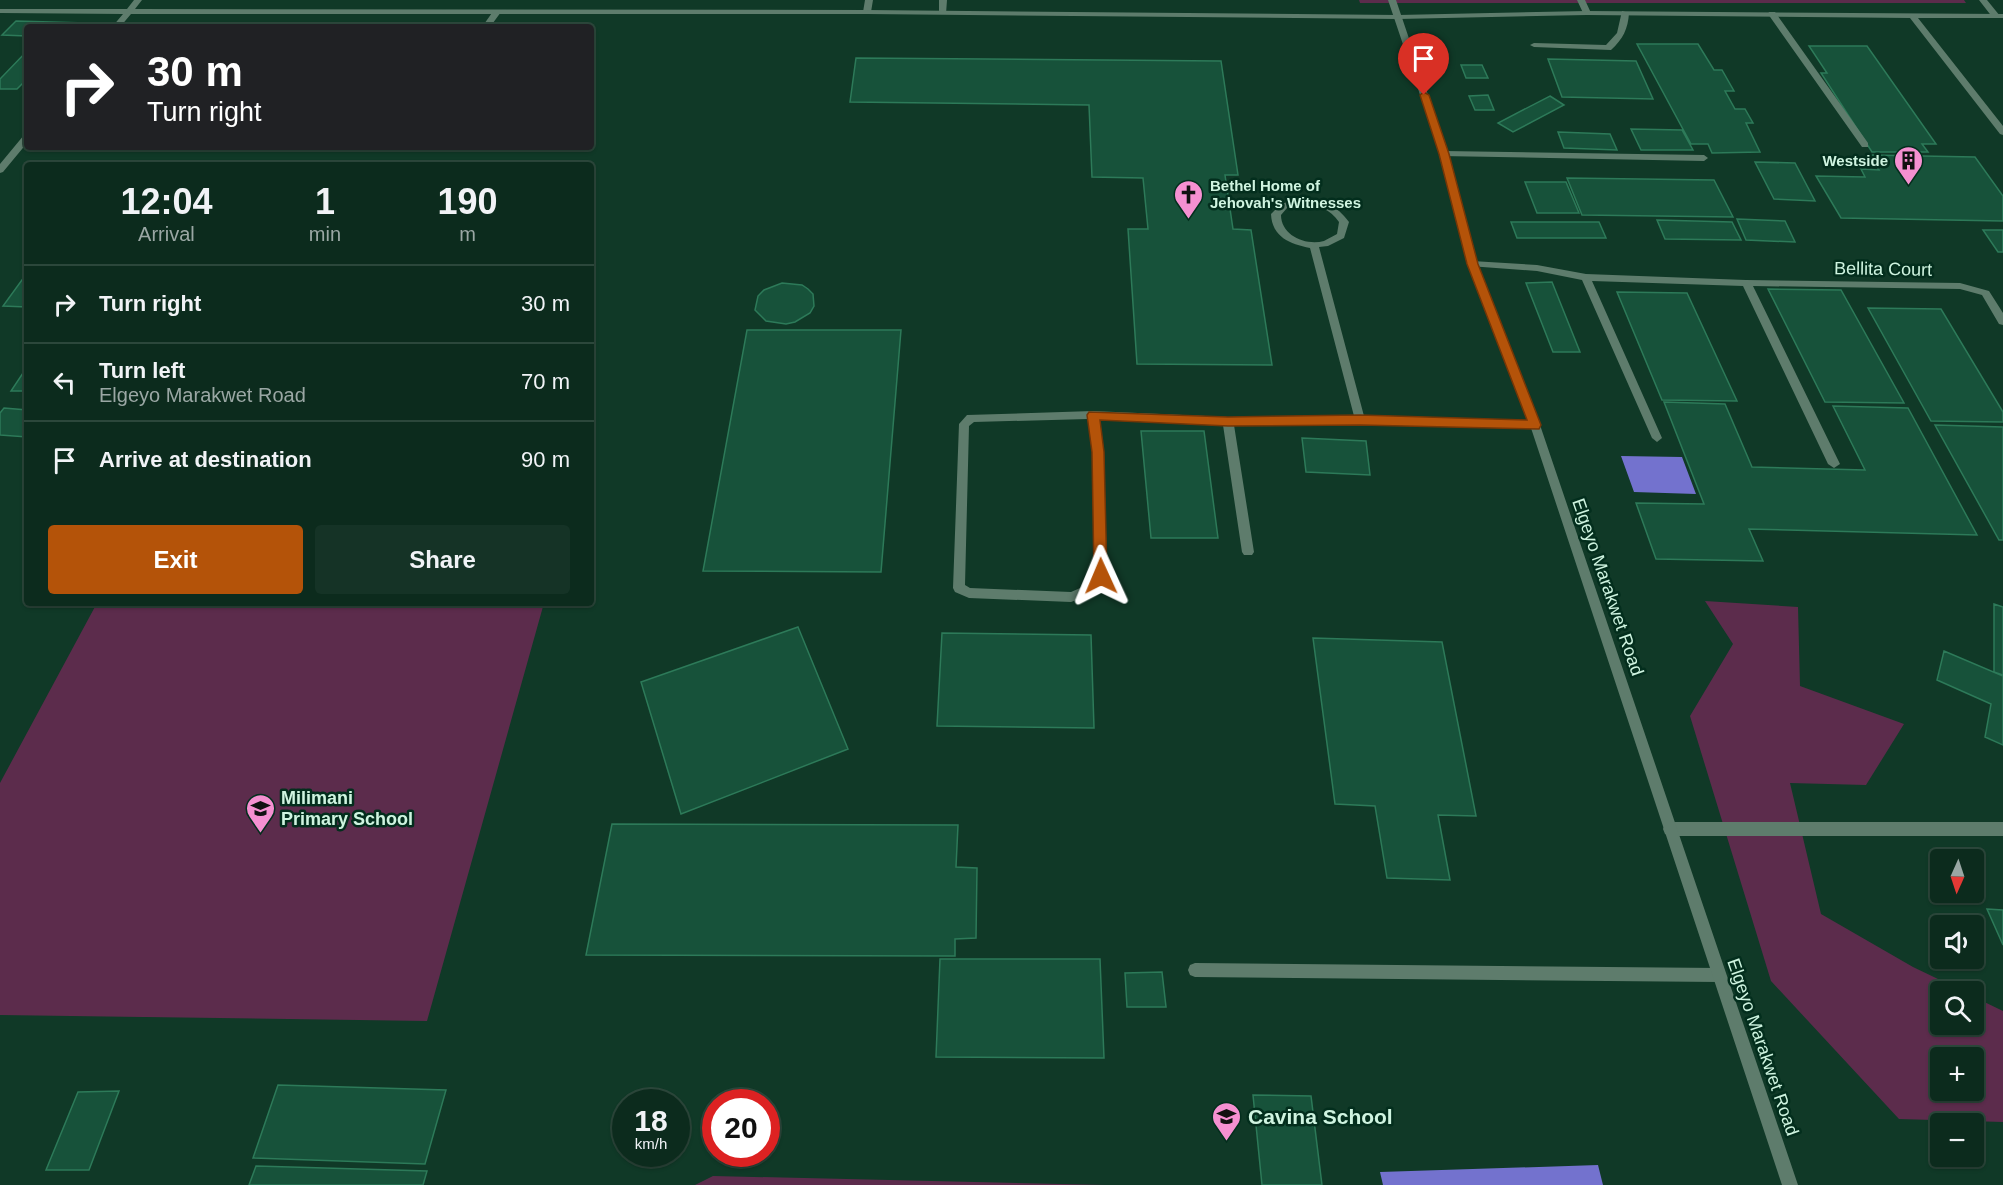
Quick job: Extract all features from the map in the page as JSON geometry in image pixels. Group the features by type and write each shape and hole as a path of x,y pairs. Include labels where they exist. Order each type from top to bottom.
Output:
{"street":[{"path":"119,24 138,0"},
{"path":"867,12 869,0"},
{"path":"943,12 944,0"},
{"name":"Elgeyo Marakwet Road","path":"1392,0 1444,154 1472,264 1535,425 1790,1185"},
{"path":"1581,0 1587,13"},
{"path":"1983,0 1999,16"},
{"path":"0,11 943,12 1398,17 1587,13 1999,16"},
{"path":"488,24 496,12"},
{"path":"1534,45 1608,48 1620,38 1625,27 1625,13"},
{"path":"1772,14 1865,145"},
{"path":"1912,15 2003,132"},
{"path":"0,170 24,141"},
{"path":"1444,154 1704,158"},
{"path":"1302,200 1324,204 1340,215 1344,222 1341,236 1325,245 1314,246 1302,244 1282,234 1276,227 1274,219 1276,212 1283,206 1302,200"},
{"path":"1314,246 1360,420"},
{"name":"Bellita Court","path":"1472,264 1537,268 1586,277 1746,283 1960,286 1984,293 2003,321"},
{"path":"1586,277 1657,438"},
{"path":"1746,283 1834,464"},
{"path":"1093,415 1098,452 1101,576 1091,589 1071,597 969,593 959,588 964,424 971,418 1093,415 1228,421 1360,420 1535,425"},
{"path":"1228,421 1248,552"},
{"path":"1670,829 2003,829"},
{"path":"1195,970 1719,975"}],"shaded area":[{"path":"1359,0 1964,0 1966,3 1360,3"},
{"path":"1621,456 1682,457 1696,494 1634,492"},
{"path":"1705,601 1798,607 1800,686 1904,724 1866,785 1790,783 1821,914 1913,967 1942,981 1930,981 1930,1035 1984,1035 1984,1002 2003,1011 2003,1122 1984,1121 1984,1113 1930,1113 1930,1120 1899,1119 1771,981 1690,716 1733,644"},
{"name":"Milimani Primary School","path":"95,606 543,606 427,1021 0,1015 0,783"},
{"path":"1598,1165 1603,1185 1383,1185 1380,1172"},
{"path":"713,1176 1106,1185 695,1185"}],"building":[{"path":"16,21 85,23 24,24 24,36 2,35"},
{"path":"1637,44 1698,44 1714,70 1722,70 1734,91 1725,91 1735,109 1745,109 1753,123 1746,123 1760,152 1712,153 1708,144 1691,144"},
{"name":"Westside","path":"1809,46 1867,46 1936,144 1922,144 1928,152 1872,152 1821,73 1827,73"},
{"path":"24,54 24,82 17,89 0,89 0,79"},
{"name":"Bethel Home of Jehovah's Witnesses","path":"856,58 1221,61 1238,175 1225,175 1233,229 1251,230 1272,365 1137,364 1128,229 1148,229 1143,178 1092,177 1089,105 850,102"},
{"path":"1548,59 1636,61 1653,99 1562,97"},
{"path":"1461,65 1482,65 1488,78 1466,78"},
{"path":"1488,95 1494,110 1475,110 1469,96"},
{"path":"1550,96 1564,105 1513,132 1498,123"},
{"path":"1631,129 1682,130 1693,150 1641,150"},
{"path":"1558,132 1610,134 1617,150 1564,148"},
{"name":"Westside","path":"1869,155 1975,157 2003,196 2003,221 1841,218 1816,176 1865,177 1861,169 1879,170"},
{"path":"1755,162 1795,163 1815,201 1774,199"},
{"path":"1567,178 1714,180 1733,217 1582,215"},
{"path":"1525,182 1566,182 1579,213 1537,213"},
{"path":"1737,219 1785,221 1795,242 1746,240"},
{"path":"1657,220 1732,222 1741,240 1665,239"},
{"path":"1511,222 1599,222 1606,238 1517,238"},
{"path":"1983,230 2003,230 2003,252 1998,252"},
{"path":"24,277 24,307 3,306"},
{"path":"1552,282 1580,352 1553,352 1526,283"},
{"path":"782,283 802,285 808,289 813,294 814,306 810,313 795,322 786,324 766,321 755,310 758,296 764,290"},
{"path":"1768,289 1841,290 1904,403 1825,402"},
{"path":"1617,292 1687,293 1737,401 1662,400"},
{"path":"1868,308 1941,309 2003,412 2003,422 1931,421"},
{"path":"747,330 901,330 881,572 703,571"},
{"path":"24,372 24,391 11,391"},
{"path":"1664,402 1725,404 1752,467 1865,470 1833,406 1908,408 1977,535 1749,529 1763,561 1656,559 1636,503 1704,504"},
{"path":"4,408 24,410 24,437 0,435 0,413"},
{"path":"1935,425 2003,427 2003,540 1999,540"},
{"path":"1141,431 1204,431 1218,538 1151,538"},
{"path":"1302,438 1366,441 1370,475 1306,472"},
{"path":"1994,604 2003,607 2003,675 1994,672"},
{"path":"798,627 848,749 681,814 641,682"},
{"path":"942,633 1091,635 1094,728 937,726"},
{"path":"1313,638 1442,642 1476,816 1438,815 1450,880 1387,878 1375,806 1335,804"},
{"path":"1944,651 2003,676 2003,745 1985,737 1991,704 1937,680"},
{"path":"612,824 958,825 956,867 977,868 976,938 955,939 955,956 586,955"},
{"path":"1987,909 2003,910 2003,945"},
{"path":"940,959 1100,959 1104,1058 936,1057"},
{"path":"1162,972 1166,1007 1127,1007 1125,973"},
{"path":"278,1085 446,1090 425,1164 253,1158"},
{"path":"119,1091 89,1170 46,1170 78,1092"},
{"path":"1253,1095 1311,1096 1322,1185 1262,1185"},
{"path":"256,1166 427,1171 423,1185 249,1185"}],"place":[{"name":"Westside","path":"1909,186"},
{"name":"Bethel Home of Jehovah's Witnesses","path":"1189,220"},
{"name":"Milimani Primary School","path":"260,834"},
{"name":"Cavina School","path":"1227,1142"}],"route":[{"path":"1101,576 1098,452 1093,415 1228,421 1360,420 1535,425 1472,264 1444,154 1424,95"}]}
